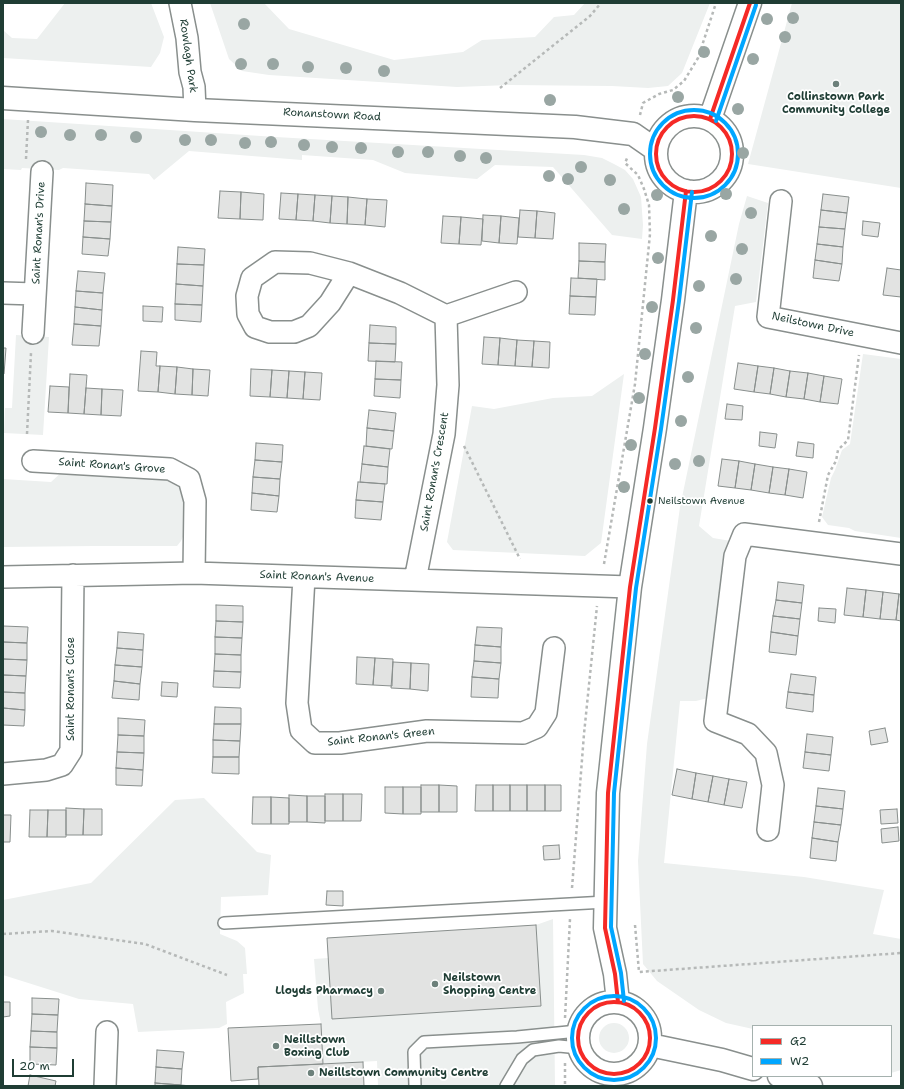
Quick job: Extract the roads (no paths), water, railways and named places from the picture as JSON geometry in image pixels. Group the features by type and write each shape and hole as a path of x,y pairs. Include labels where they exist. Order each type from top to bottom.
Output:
{"street":[{"name":"Rowlagh Park","path":"180,3 186,32 190,72 194,87 195,110"},
{"path":"710,119 750,3"},
{"name":"Ronanstown Road","path":"3,98 195,110 575,127 632,134 656,150"},
{"path":"690,116 710,119 722,127 729,137 732,149 732,161 728,172 720,182 710,189 698,192 686,191 675,187 660,172 656,150 661,134 669,124 678,118 690,116"},
{"name":"Saint Ronan's Drive","path":"33,333 35,294 34,168"},
{"path":"618,1002 615,974 605,928 608,793 630,587 656,421 673,300 686,191"},
{"name":"Neilstown Drive","path":"781,201 768,317 901,343"},
{"path":"349,273 330,303 309,326 294,332 270,332 255,328 248,314 247,296 252,278 275,262 310,263 349,273 400,293 446,316 516,292"},
{"name":"Saint Ronan's Drive","path":"3,293 35,294"},
{"name":"Saint Ronan's Crescent","path":"415,580 444,434 448,385 446,316"},
{"name":"Saint Ronan's Grove","path":"33,461 170,469 189,479 195,501 194,573"},
{"path":"768,830 773,785 766,753 748,734 715,720 734,556 744,534 901,554"},
{"name":"Saint Ronan's Avenue","path":"3,577 194,573 630,587"},
{"name":"Saint Ronan's Close","path":"3,774 46,770 62,765 71,751 72,575"},
{"name":"Saint Ronan's Green","path":"304,577 297,703 301,730 315,743 340,743 427,731 523,733 537,727 546,713 554,648"},
{"path":"618,1002 632,1007 644,1018 650,1030 650,1045 647,1055 640,1064 632,1070 608,1080 588,1065 571,1040 586,1016 593,1008 602,1004 618,1002"},
{"path":"105,1086 107,1032"},
{"path":"650,1045 722,1060 752,1069"},
{"path":"782,1077 810,1086"}],"lane":[{"path":"224,923 606,902"},
{"path":"415,1086 414,1052 424,1042 517,1037 571,1040"},
{"path":"506,1086 522,1060 533,1050 571,1040"}],"place":[{"name":"Collinstown Park Community College","path":"836,84"},
{"name":"Neilstown Avenue","path":"650,501"},
{"name":"Neilstown Shopping Centre","path":"435,984"},
{"name":"Lloyds Pharmacy","path":"381,991"},
{"name":"Neillstown Boxing Club","path":"276,1046"},
{"name":"Neillstown Community Centre","path":"311,1073"}]}
